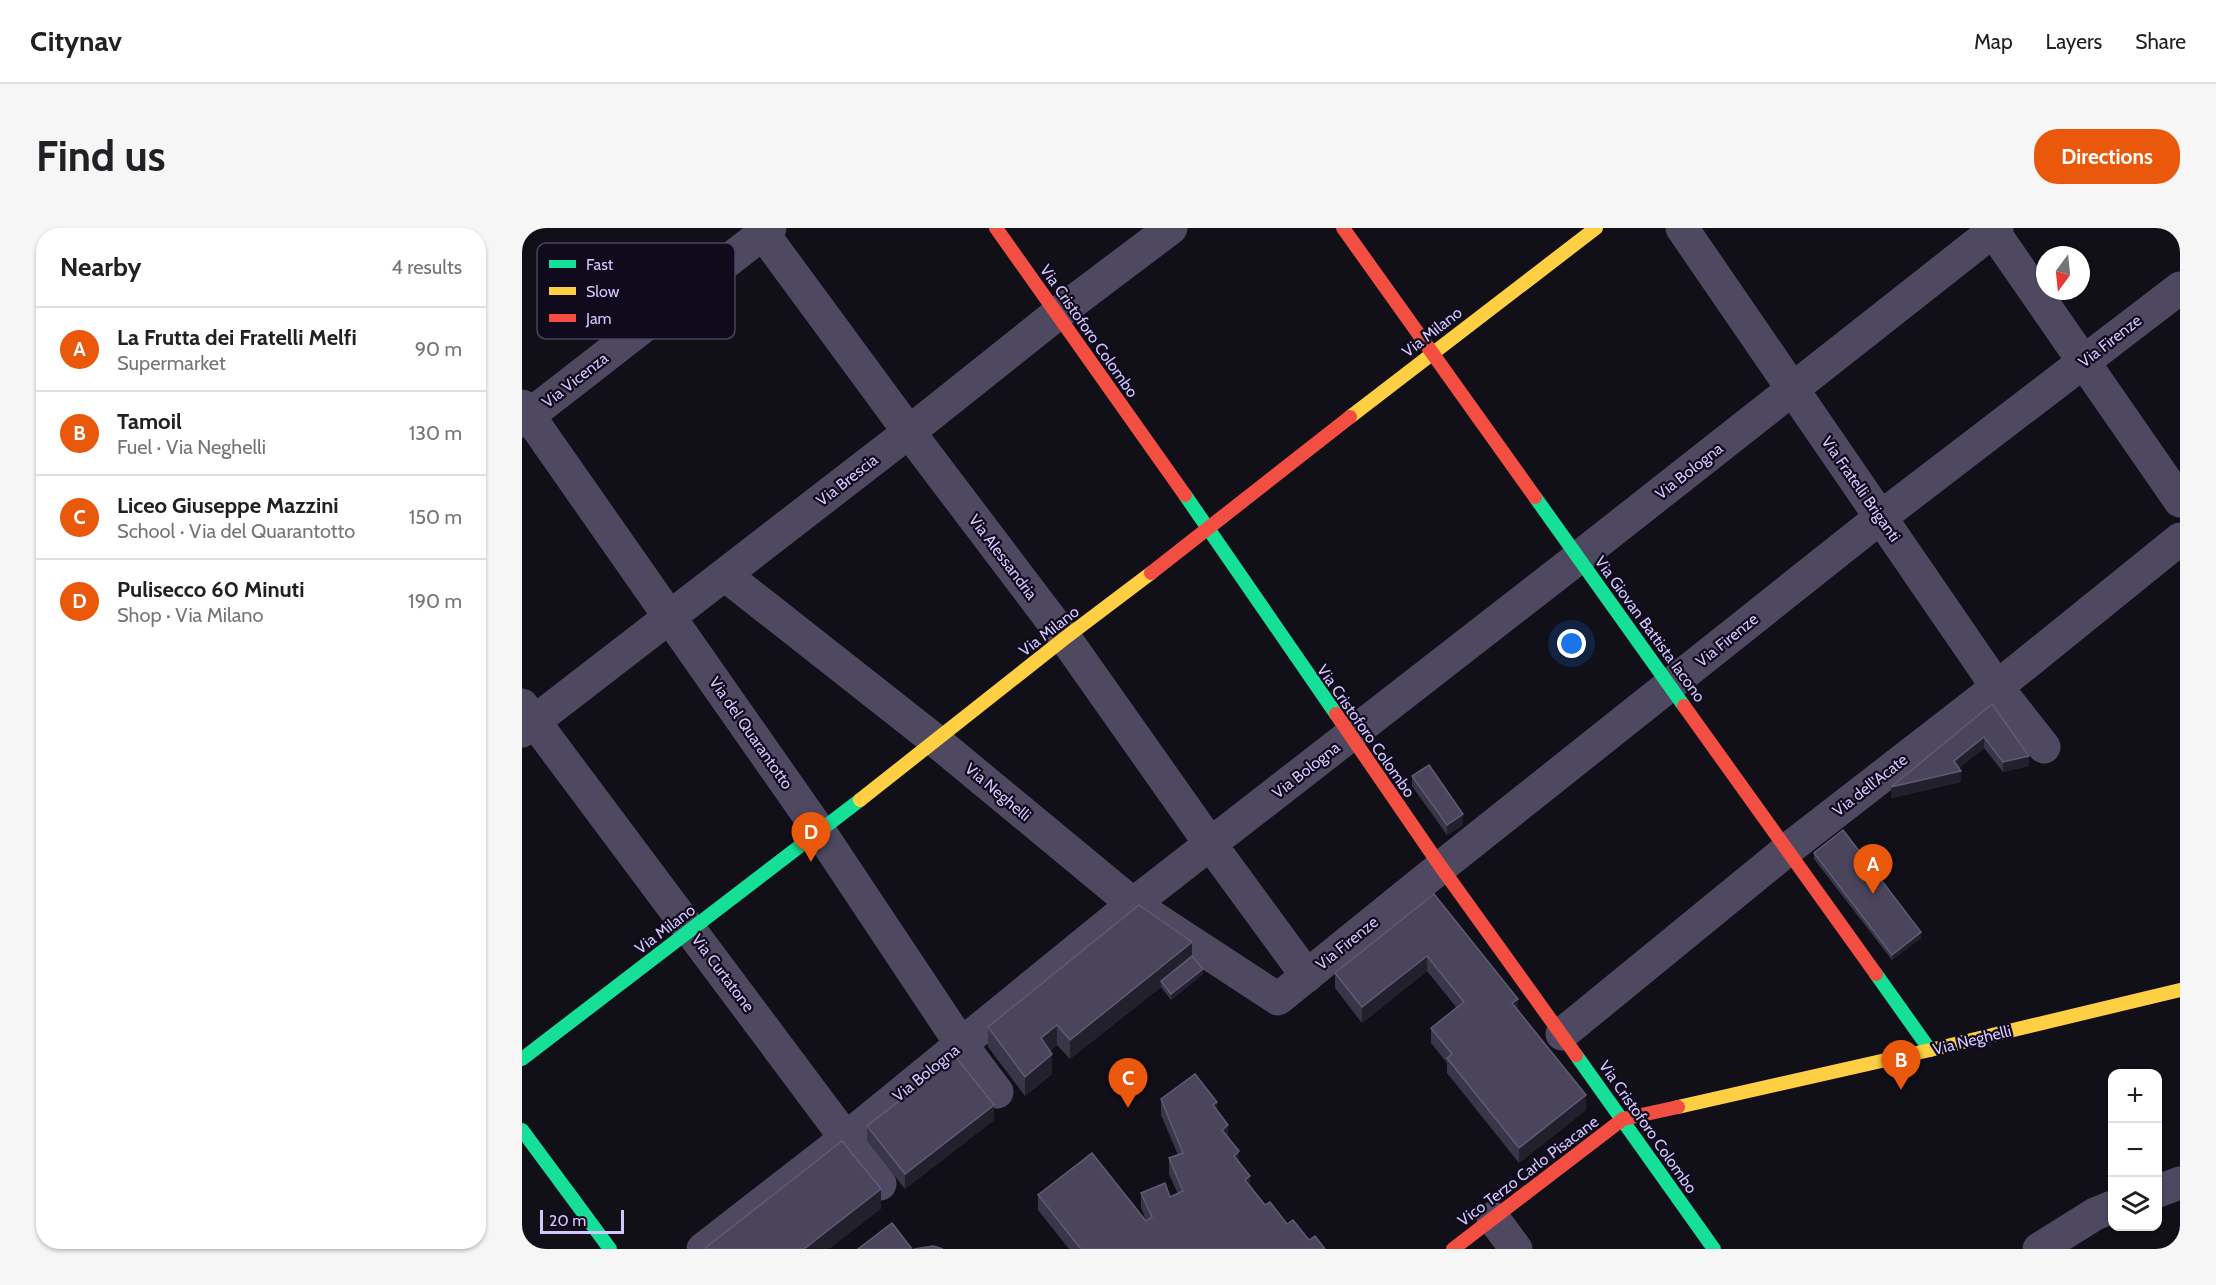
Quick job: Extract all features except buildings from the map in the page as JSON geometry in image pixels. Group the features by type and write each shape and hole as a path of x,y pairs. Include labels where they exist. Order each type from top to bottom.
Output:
{"street":[{"name":"Via Cristoforo Colombo","path":"996,228 1209,530 1441,867 1714,1249"},
{"name":"Via Brescia","path":"526,719 670,617 1057,314 1171,228"},
{"name":"Via Giovan Battista Iacono","path":"1342,228 1433,352 1930,1050"},
{"name":"Via Milano","path":"522,1059 820,832 1065,638 1209,530 1433,352 1596,228"},
{"name":"Via Fratelli Briganti","path":"1682,228 1997,687 2044,747"},
{"name":"Via Bologna","path":"703,1249 846,1138 1133,904 1578,558 1994,229"},
{"path":"1994,229 2180,501"},
{"name":"Via Vicenza","path":"735,252 764,230"},
{"name":"Via Alessandria","path":"764,230 909,432 1065,638 1210,845 1307,976"},
{"name":"Via Firenze","path":"1278,999 1881,518 2180,288"},
{"name":"Via Vicenza","path":"524,414 622,339"},
{"name":"Via del Quarantotto","path":"524,414 670,617 820,832 962,1044 997,1092"},
{"name":"Via dell'Acate","path":"1562,1034 1787,850 1997,687 2180,539"},
{"name":"Via Neghelli","path":"725,575 936,741 1133,904 1278,999"},
{"name":"Via Curtatone","path":"526,719 690,930 880,1184"},
{"name":"Via Neghelli","path":"1623,1119 1930,1050 2180,990"},
{"name":"Vico Terzo Carlo Pisacane","path":"1453,1249 1623,1119"},
{"path":"522,1130 610,1249"},
{"path":"2162,1189 2180,1183"},
{"path":"2038,1249 2095,1214 2108,1209"},
{"path":"1493,1218 1516,1249"}],"traffic: fast":[{"path":"1185,495 1336,714"},
{"path":"1535,497 1684,706"},
{"path":"522,1059 860,800"},
{"path":"1876,974 1930,1050"},
{"path":"1576,1055 1714,1249"},
{"path":"522,1130 610,1249"}],"traffic: slow":[{"path":"1350,417 1596,228"},
{"path":"860,800 1151,573"},
{"path":"1678,1107 2180,990"}],"traffic: jam":[{"path":"996,228 1185,495"},
{"path":"1343,228 1535,497"},
{"path":"1151,573 1350,417"},
{"path":"1684,706 1876,974"},
{"path":"1336,714 1441,867 1576,1055"},
{"path":"1453,1249 1623,1119 1678,1107"}],"place":[{"name":"Pulisecco 60 Minuti","path":"811,862"},
{"name":"La Frutta dei Fratelli Melfi","path":"1873,894"},
{"name":"Tamoil","path":"1901,1090"},
{"name":"Liceo Giuseppe Mazzini","path":"1128,1108"}]}
